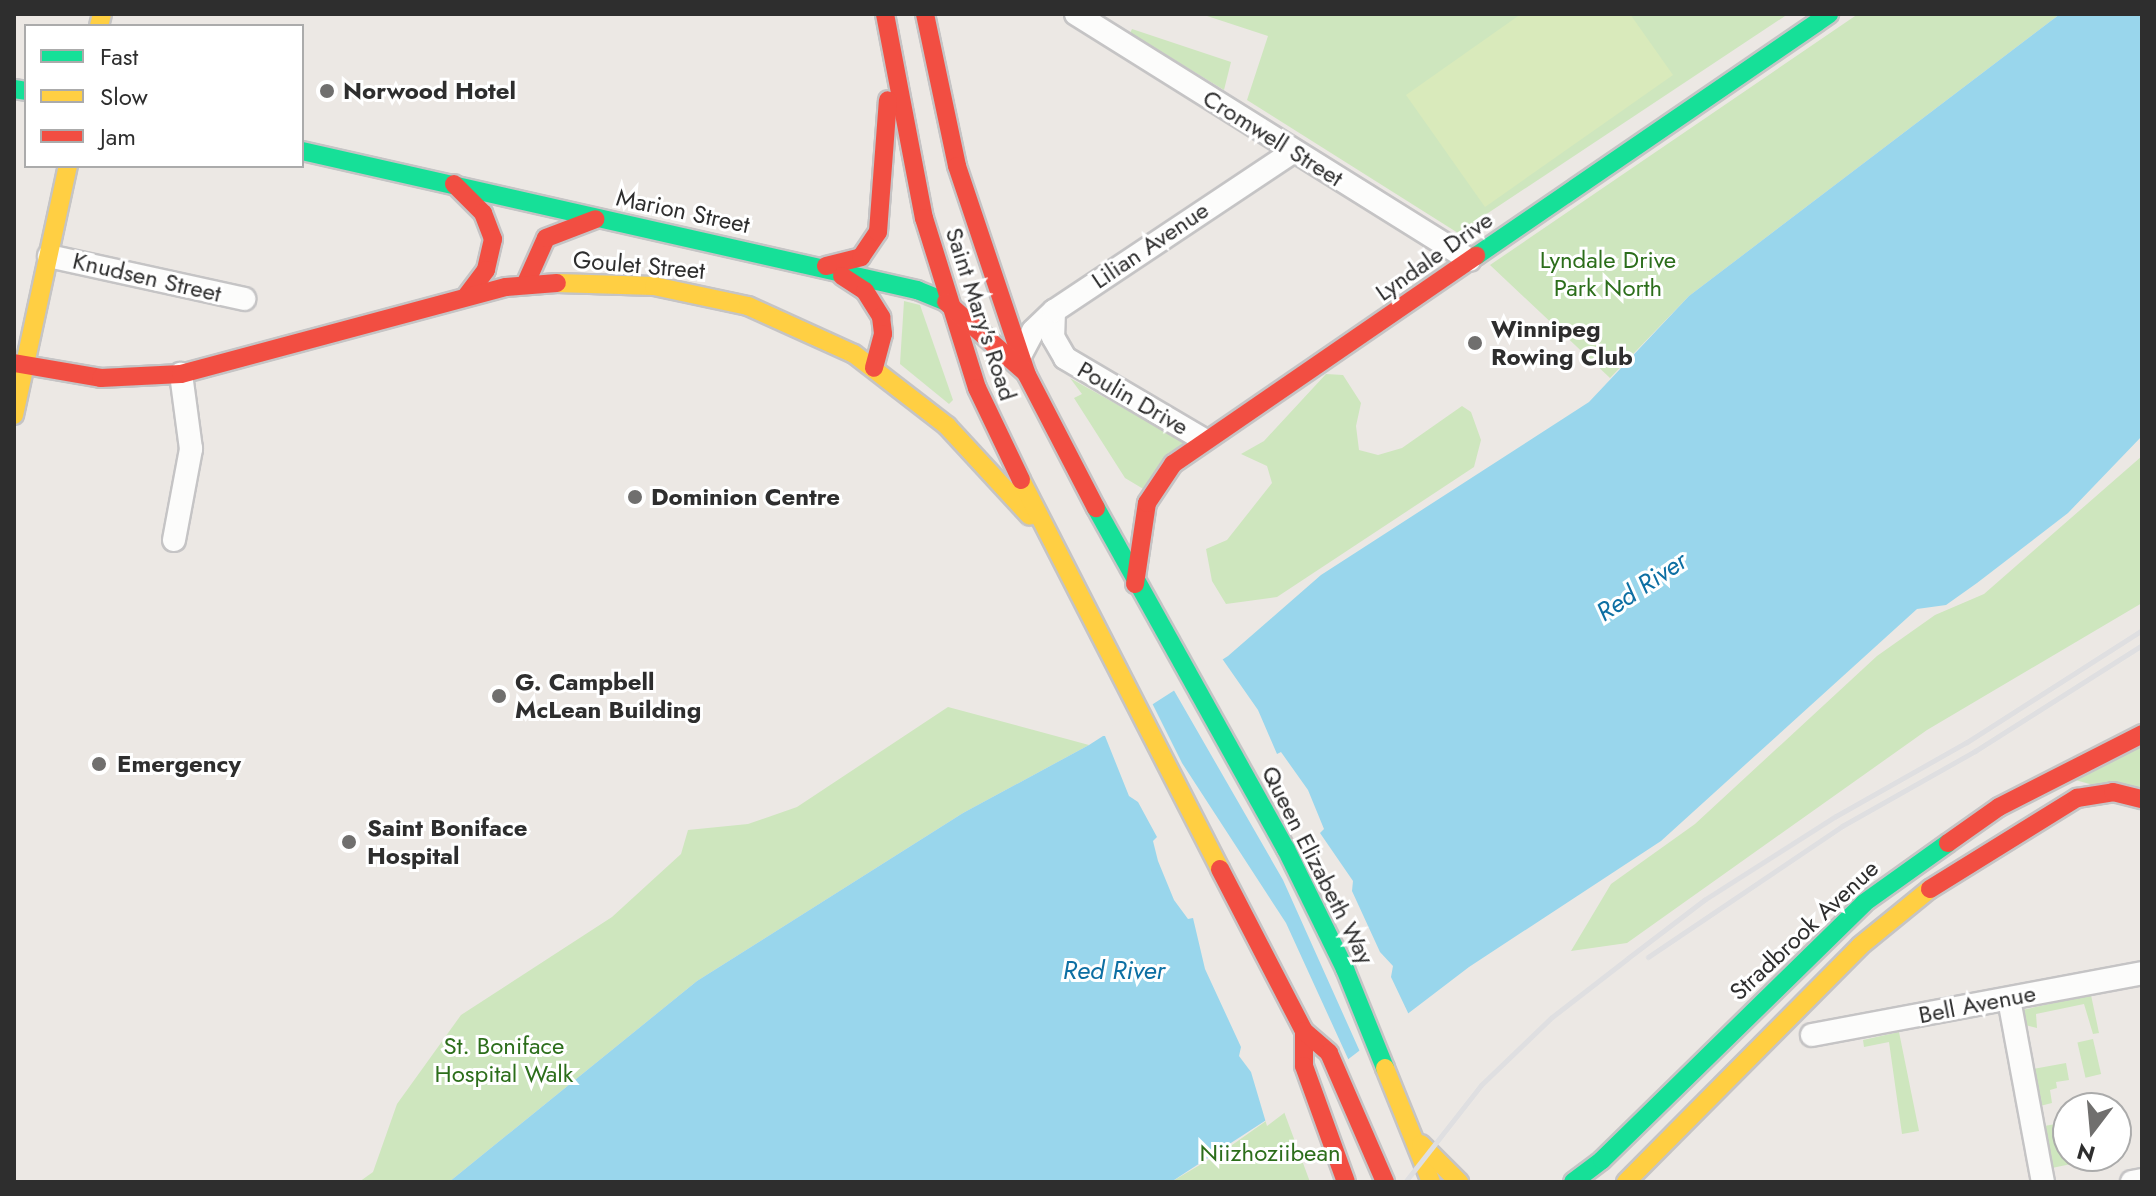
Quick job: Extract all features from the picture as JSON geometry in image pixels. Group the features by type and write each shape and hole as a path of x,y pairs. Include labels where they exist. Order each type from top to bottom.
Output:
{"main road":[{"name":"Saint Mary's Road","path":"885,14 907,143 948,303 994,427 1085,611 1304,1031"},
{"name":"Saint Mary's Road","path":"925,14 957,166 1024,364 1135,584"},
{"name":"Lyndale Drive","path":"1135,584 1150,495 1162,474 1204,440 1829,14"},
{"path":"826,266 861,257 878,232 882,138 894,65"},
{"path":"907,143 957,166"},
{"name":"Marion Street","path":"304,151 826,266 948,303 1024,364"},
{"path":"14,415 20,365 49,256 68,168"},
{"path":"454,184 475,201 493,239 486,270 467,295"},
{"path":"525,285 546,238 601,218"},
{"path":"826,266 865,291 877,308 883,334 874,368"},
{"name":"Goulet Street","path":"20,365 101,378 181,374 467,295 525,285 616,282 712,296 807,329 874,368 947,426 1045,533"},
{"name":"Queen Elizabeth Way","path":"1135,584 1286,849 1400,1097 1419,1141 1431,1182"},
{"name":"Stradbrook Avenue","path":"1573,1182 1612,1151 1864,903 1999,807 2142,734"},
{"name":"Stradbrook Avenue","path":"1626,1182 1860,946 1926,892 2007,837 2077,798 2113,792 2142,799"},
{"path":"1304,1031 1329,1053 1385,1182"},
{"path":"1304,1031 1304,1066 1346,1182"},
{"path":"1419,1141 1459,1182"}],"street":[{"name":"Cromwell Street","path":"1076,14 1470,260"},
{"name":"Lilian Avenue","path":"1024,364 1033,331 1054,311 1294,151"},
{"name":"Knudsen Street","path":"49,256 244,299"},
{"name":"Poulin Drive","path":"1054,311 1054,342 1070,362 1204,440"},
{"path":"174,540 191,449 181,374"},
{"name":"Bell Avenue","path":"1812,1035 2142,973"},
{"path":"2009,999 2043,1182"},
{"path":"2132,1182 2142,1180"}],"green space":[{"path":"1201,14 1788,14 1458,233 1247,100 1268,36"},
{"path":"1521,14 1630,14 1673,75 1485,207 1406,95"},
{"name":"Lyndale Drive Park North","path":"1858,14 2060,14 1689,296 1610,378 1490,265"},
{"path":"1132,29 1231,62 1224,90 1130,33"},
{"path":"904,301 920,305 953,400 949,404 900,364"},
{"path":"1326,374 1343,375 1361,403 1356,426 1359,450 1378,455 1402,448 1462,406 1471,412 1481,440 1474,467 1277,597 1226,604 1212,581 1206,549 1227,540 1272,483 1267,466 1241,454 1264,441"},
{"path":"1070,378 1184,442 1145,490 1125,478 1074,398 1082,394"},
{"path":"2142,456 2142,603 1927,730 1627,943 1571,951 1611,884 1695,824 1877,656 1935,615 1984,594"},
{"name":"St. Boniface Hospital Walk","path":"948,707 1089,745 963,813 697,981 449,1182 359,1182 373,1172 397,1104 461,1015 612,917 681,854 688,830 748,824 797,807"},
{"path":"2142,734 2142,799 2058,775"},
{"path":"2091,995 2099,1033 2093,1034 2084,1004 2036,1014 2037,1028 2025,1025 2022,1010"},
{"path":"1899,1032 1919,1131 1902,1134 1889,1042 1864,1047 1863,1040"},
{"path":"2093,1039 2101,1074 2086,1078 2077,1043"},
{"path":"2066,1063 2069,1080 2056,1082 2057,1088 2050,1090 2052,1103 2040,1106 2033,1069"},
{"name":"Niizhoziibean","path":"1283,1109 1310,1182 1171,1182 1225,1150"},
{"path":"2052,1125 2052,1168 2044,1126"}],"water":[{"name":"Red River","path":"2060,14 2142,14 2142,436 2068,513 1977,583 1946,605 1917,609 1661,841 1469,967 1283,1109 1171,1182 449,1182 697,981 963,813 1089,745 1228,656 1321,575 1589,402 1689,296"}],"pier":[{"path":"1227,652 1221,657 1258,710 1277,754 1281,752 1308,790 1324,829 1320,833 1353,881 1352,891 1380,952 1393,966 1391,977 1410,1017 1361,1054 1283,880 1172,687"},
{"path":"1151,701 1182,763 1286,923 1350,1063 1267,1126 1251,1072 1239,1056 1241,1047 1205,969 1193,918 1188,919 1174,900 1158,861 1153,841 1157,837 1138,802 1129,796 1105,736 1097,736"}],"railway":[{"path":"1405,1182 1481,1085 1552,1017 1704,900 1836,816 1967,742 2142,630"},
{"path":"1648,957 1842,826 1975,751 2142,645"}],"traffic: fast":[{"path":"1476,256 1829,14"},
{"path":"14,89 24,91"},
{"path":"304,151 917,290 946,302"},
{"path":"1096,508 1286,849 1345,969 1385,1068"},
{"path":"1573,1182 1602,1160 1864,903 1948,843"}],"traffic: slow":[{"path":"100,24 102,14"},
{"path":"14,415 68,168"},
{"path":"557,283 654,286 748,306 854,354 947,426 1030,516"},
{"path":"1021,480 1220,869"},
{"path":"1626,1182 1860,946 1930,889"},
{"path":"1385,1068 1431,1182"},
{"path":"1421,1144 1459,1182"}],"traffic: jam":[{"path":"885,14 924,218 977,388 1021,480"},
{"path":"925,14 957,166 1027,375 1096,508"},
{"path":"826,266 861,257 878,232 888,100"},
{"path":"454,184 483,213 493,239 486,270 467,295"},
{"path":"525,285 546,238 596,219"},
{"path":"1135,584 1147,503 1173,464 1476,256"},
{"path":"842,276 865,291 881,317 883,334 874,368"},
{"path":"14,363 101,378 181,374 506,287 557,283"},
{"path":"946,302 1026,373"},
{"path":"1948,843 1999,807 2142,734"},
{"path":"1930,889 2077,798 2113,792 2142,799"},
{"path":"1220,869 1304,1031 1304,1066 1346,1182"},
{"path":"1304,1031 1329,1053 1385,1182"}],"place":[{"name":"Norwood Hotel","path":"327,91"},
{"name":"Winnipeg Rowing Club","path":"1475,343"},
{"name":"Dominion Centre","path":"635,497"},
{"name":"G. Campbell McLean Building","path":"499,696"},
{"name":"Emergency","path":"99,764"},
{"name":"Saint Boniface Hospital","path":"349,842"}]}
